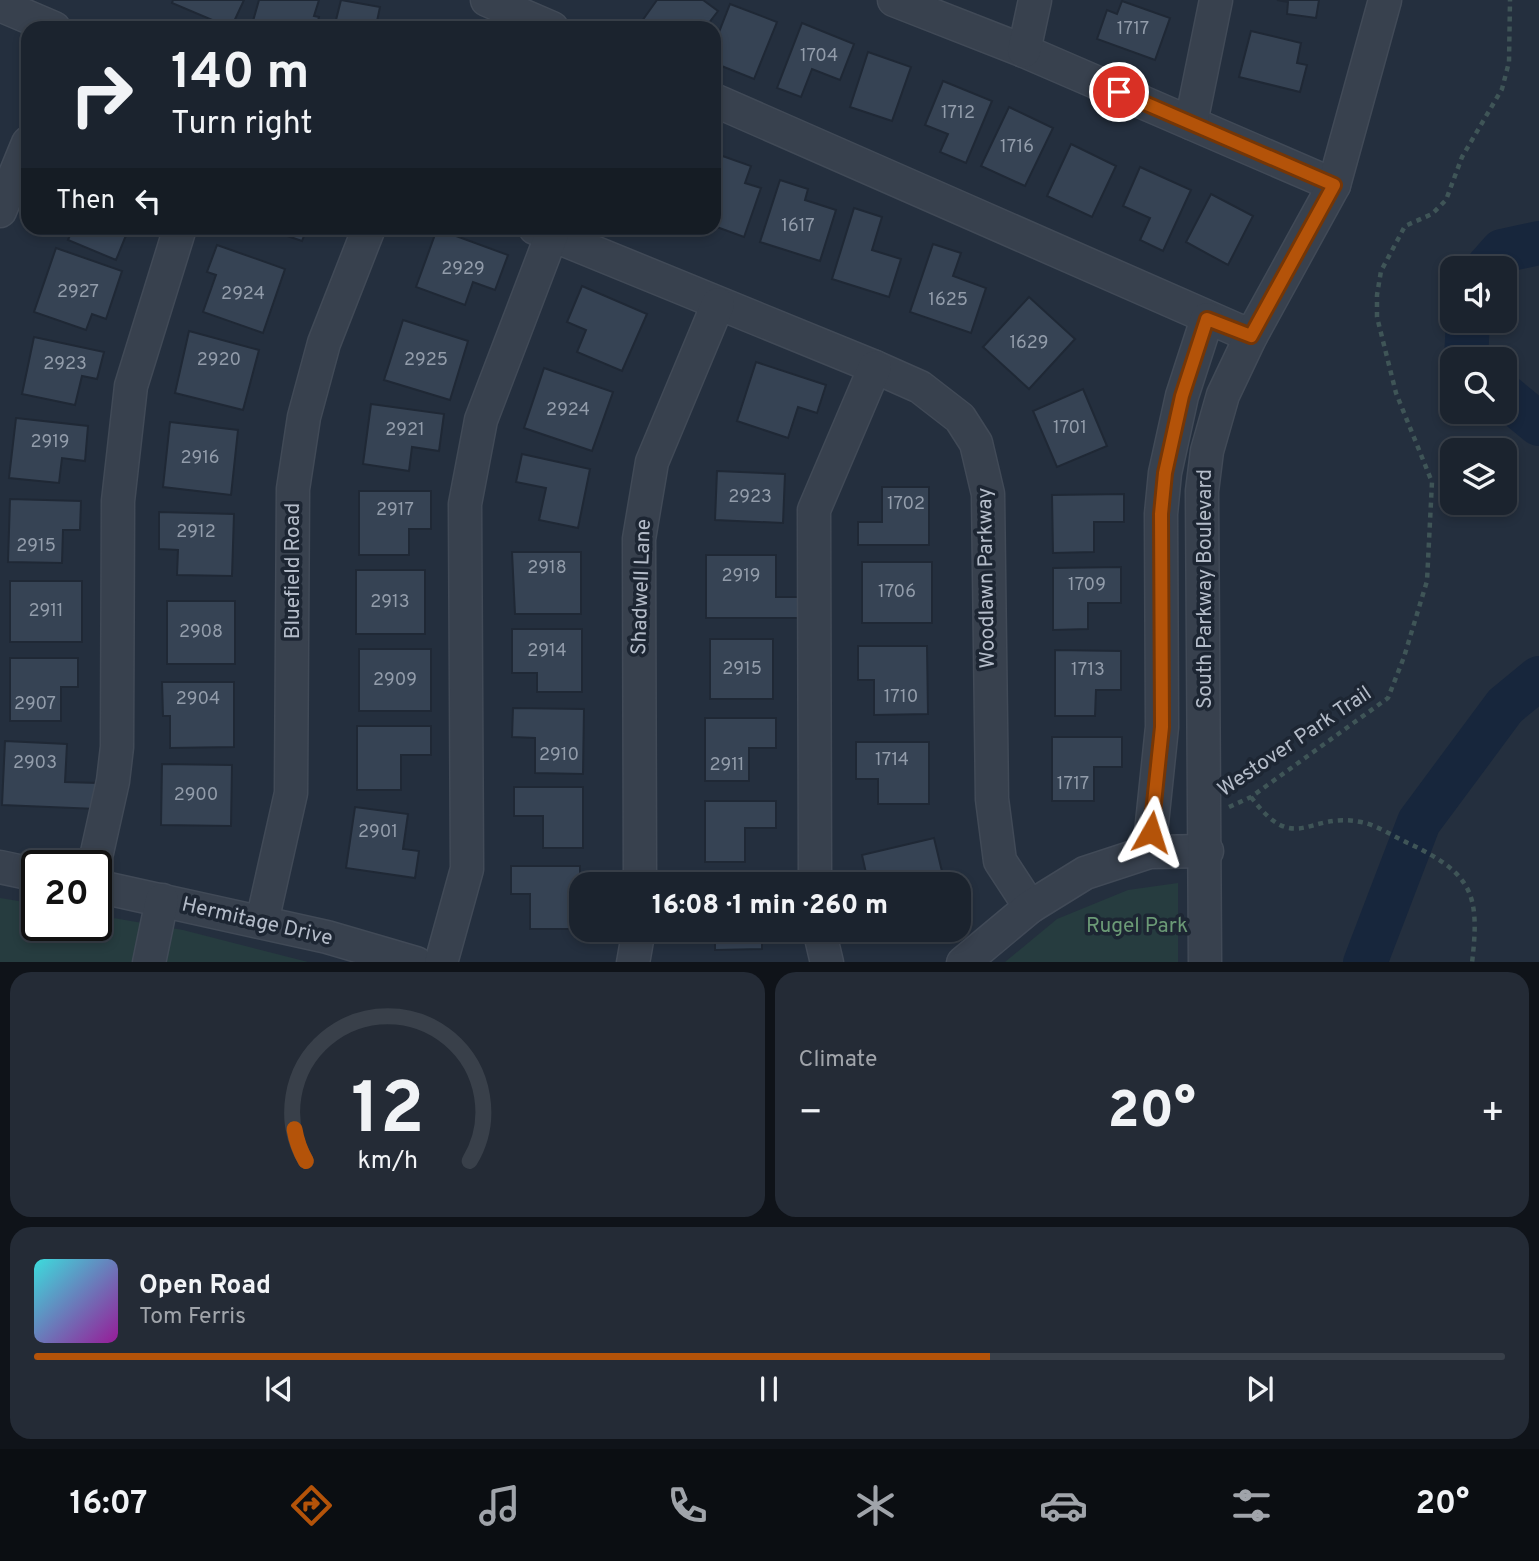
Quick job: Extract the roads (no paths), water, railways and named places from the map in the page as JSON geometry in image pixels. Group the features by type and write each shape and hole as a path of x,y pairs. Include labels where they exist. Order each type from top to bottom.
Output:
{"street":[{"path":"487,0 536,15"},
{"path":"894,0 1024,51 1334,185"},
{"path":"1024,51 1035,0"},
{"path":"1191,123 1216,0"},
{"name":"South Parkway Boulevard","path":"1205,962 1207,851 1202,491 1207,450 1223,395 1251,336 1334,185 1385,0"},
{"path":"0,5 38,21"},
{"path":"721,103 1207,319 1251,336"},
{"path":"0,211 21,160"},
{"path":"98,850 113,781 117,747 118,501 131,386 178,235"},
{"name":"Bluefield Road","path":"262,922 291,793 293,489 304,417 324,343 366,235"},
{"path":"441,962 467,869 465,504 481,420 543,235"},
{"name":"Woodlawn Parkway","path":"554,235 876,367 920,387 961,418 976,443 988,494 992,799 1000,861 1030,906"},
{"name":"Shadwell Lane","path":"640,872 639,539 652,462 718,304"},
{"path":"1149,852 1162,727 1161,514 1165,473 1182,396 1207,319"},
{"path":"815,872 814,510 876,367"},
{"path":"963,962 1030,906 1084,873 1149,852 1207,851"},
{"path":"0,867 21,871"},
{"name":"Hermitage Drive","path":"112,889 262,922 324,950 416,962"},
{"path":"149,962 162,900"},
{"path":"633,962 637,942"},
{"path":"822,942 827,962"}],"waterway":[{"path":"1498,256 1502,251 1539,243"},
{"path":"1467,333 1467,347"},
{"path":"1517,406 1539,424"},
{"path":"1365,962 1419,822 1505,706 1539,678"}],"park label":[{"name":"Rugel Park","path":"1137,926"}]}
